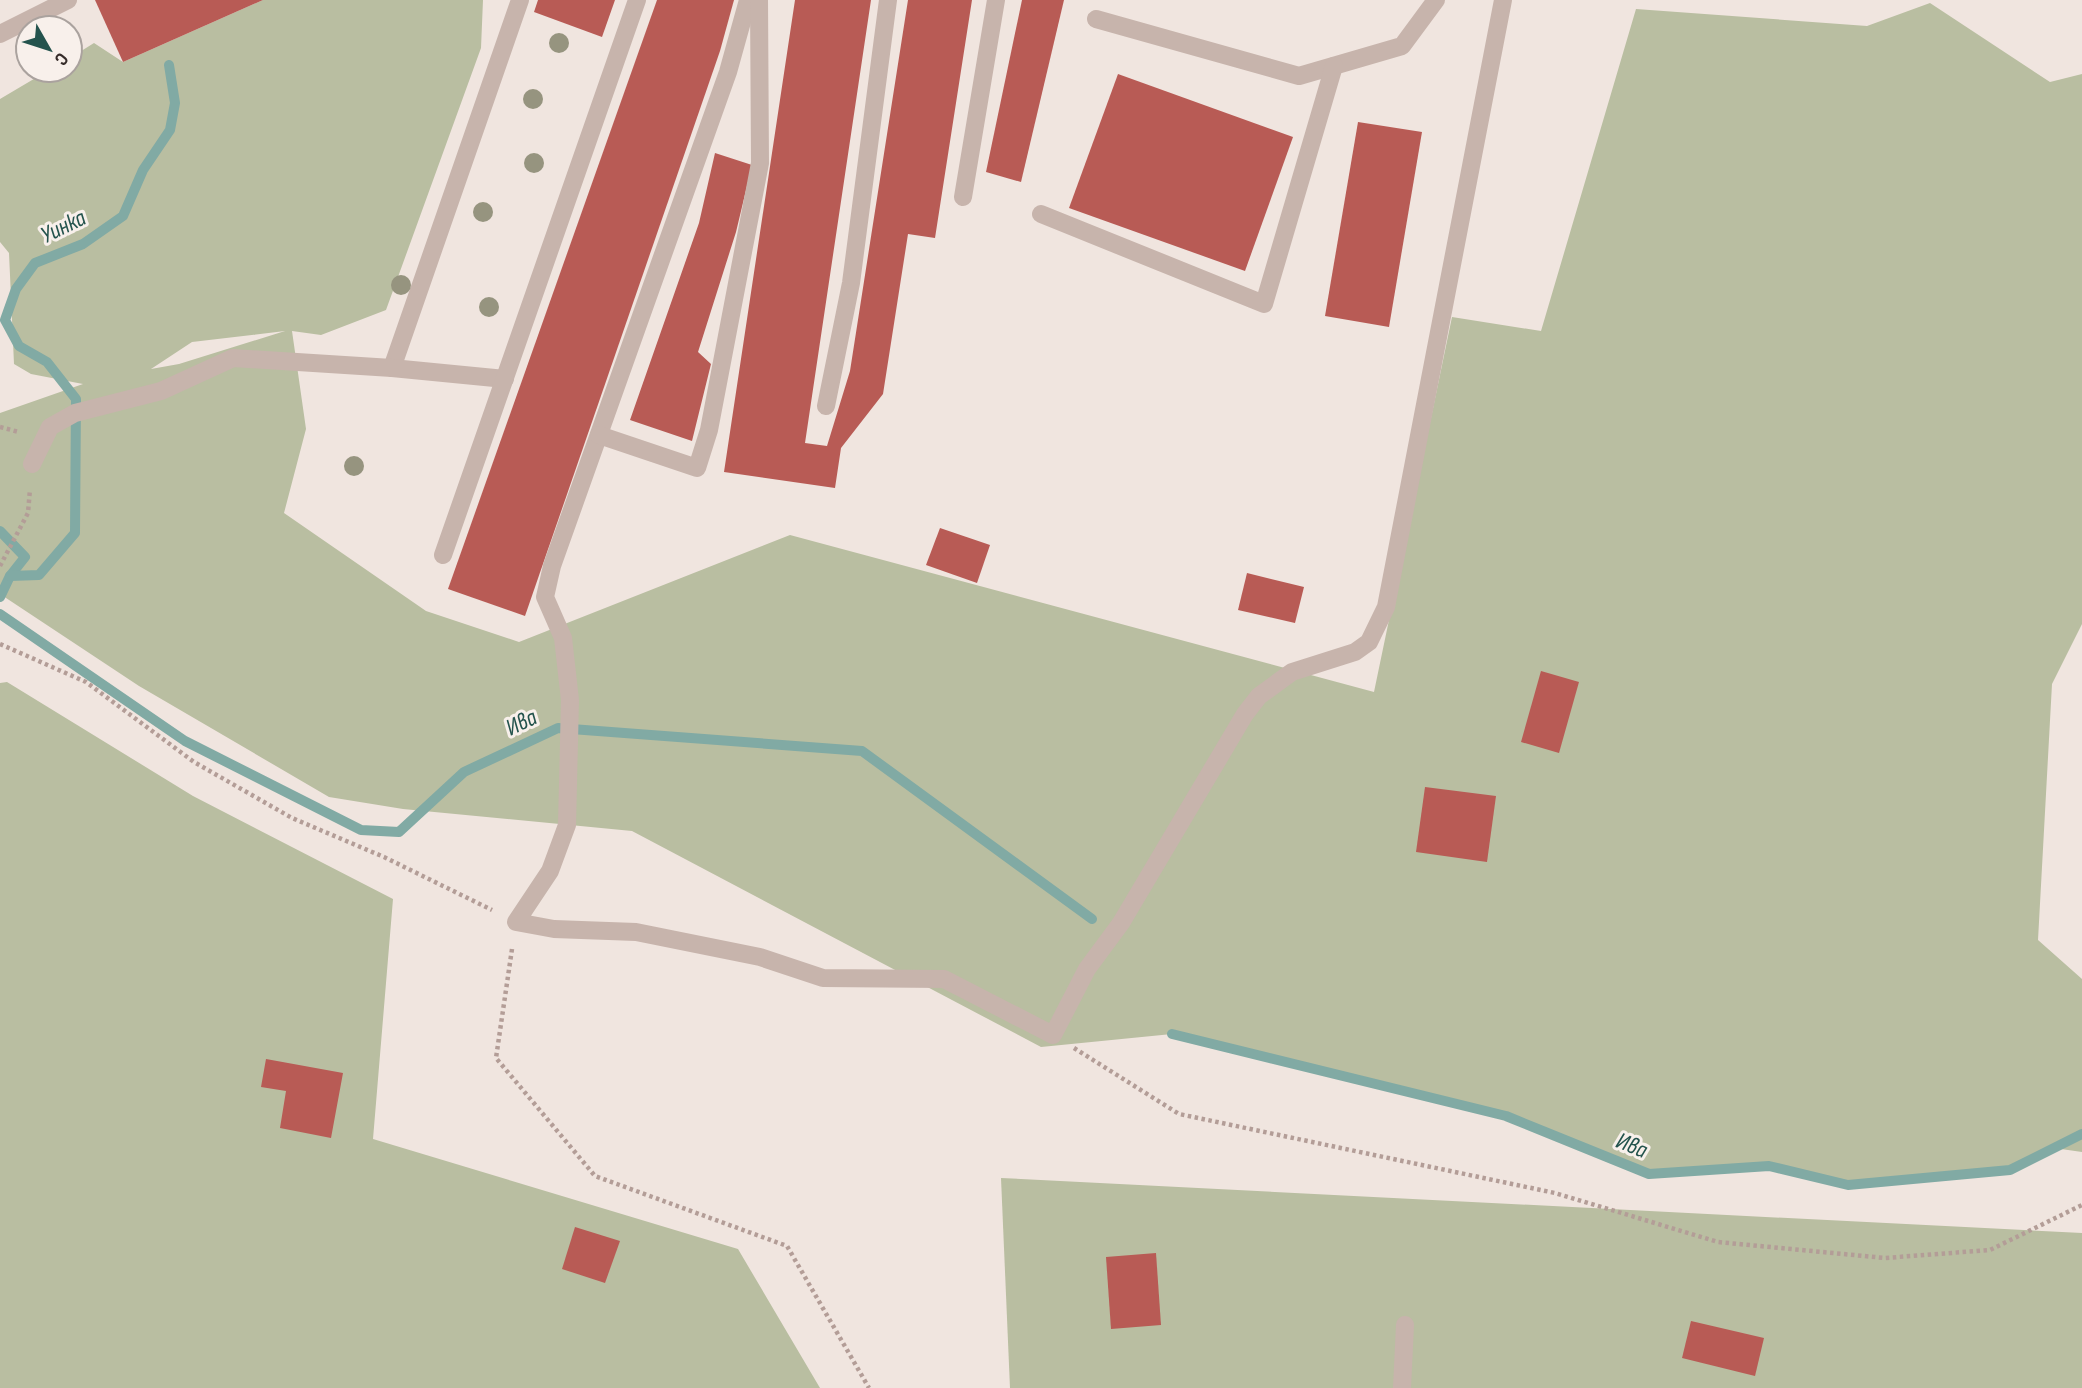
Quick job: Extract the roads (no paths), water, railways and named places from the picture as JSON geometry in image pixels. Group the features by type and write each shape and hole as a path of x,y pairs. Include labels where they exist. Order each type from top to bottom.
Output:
{"street":[{"path":"0,34 68,0"},
{"path":"392,368 520,0"},
{"path":"443,555 637,0"},
{"path":"748,0 728,72 552,566 545,597 563,638 570,701 567,825 550,871 516,922 554,929 636,932 760,957 823,978 944,979 1053,1035 1087,970 1121,923 1232,734 1259,696 1292,672 1355,652 1369,642 1378,628 1386,607 1503,0"},
{"path":"598,435 697,468 709,430 760,163 759,0"},
{"path":"827,406 851,283 888,0"},
{"path":"963,197 996,0"},
{"path":"1097,19 1299,76 1402,46 1436,0"},
{"path":"1041,214 1264,304 1334,66"},
{"path":"32,464 50,427 75,413 161,391 233,358 392,368 505,379"},
{"path":"1402,1388 1405,1325"}],"waterway":[{"name":"Уинка","path":"10,576 39,575 75,533 76,399 47,362 19,346 5,320 16,289 35,263 83,244 123,216 143,170 170,130 175,103 169,65"},
{"name":"Ива","path":"0,531 25,557 10,576 0,597"},
{"name":"Ива","path":"0,614 185,741 361,830 399,832 464,772 558,728 862,751 1092,919"},
{"name":"Ива","path":"1172,1034 1506,1116 1649,1174 1769,1166 1848,1185 2010,1170 2082,1134"}]}
